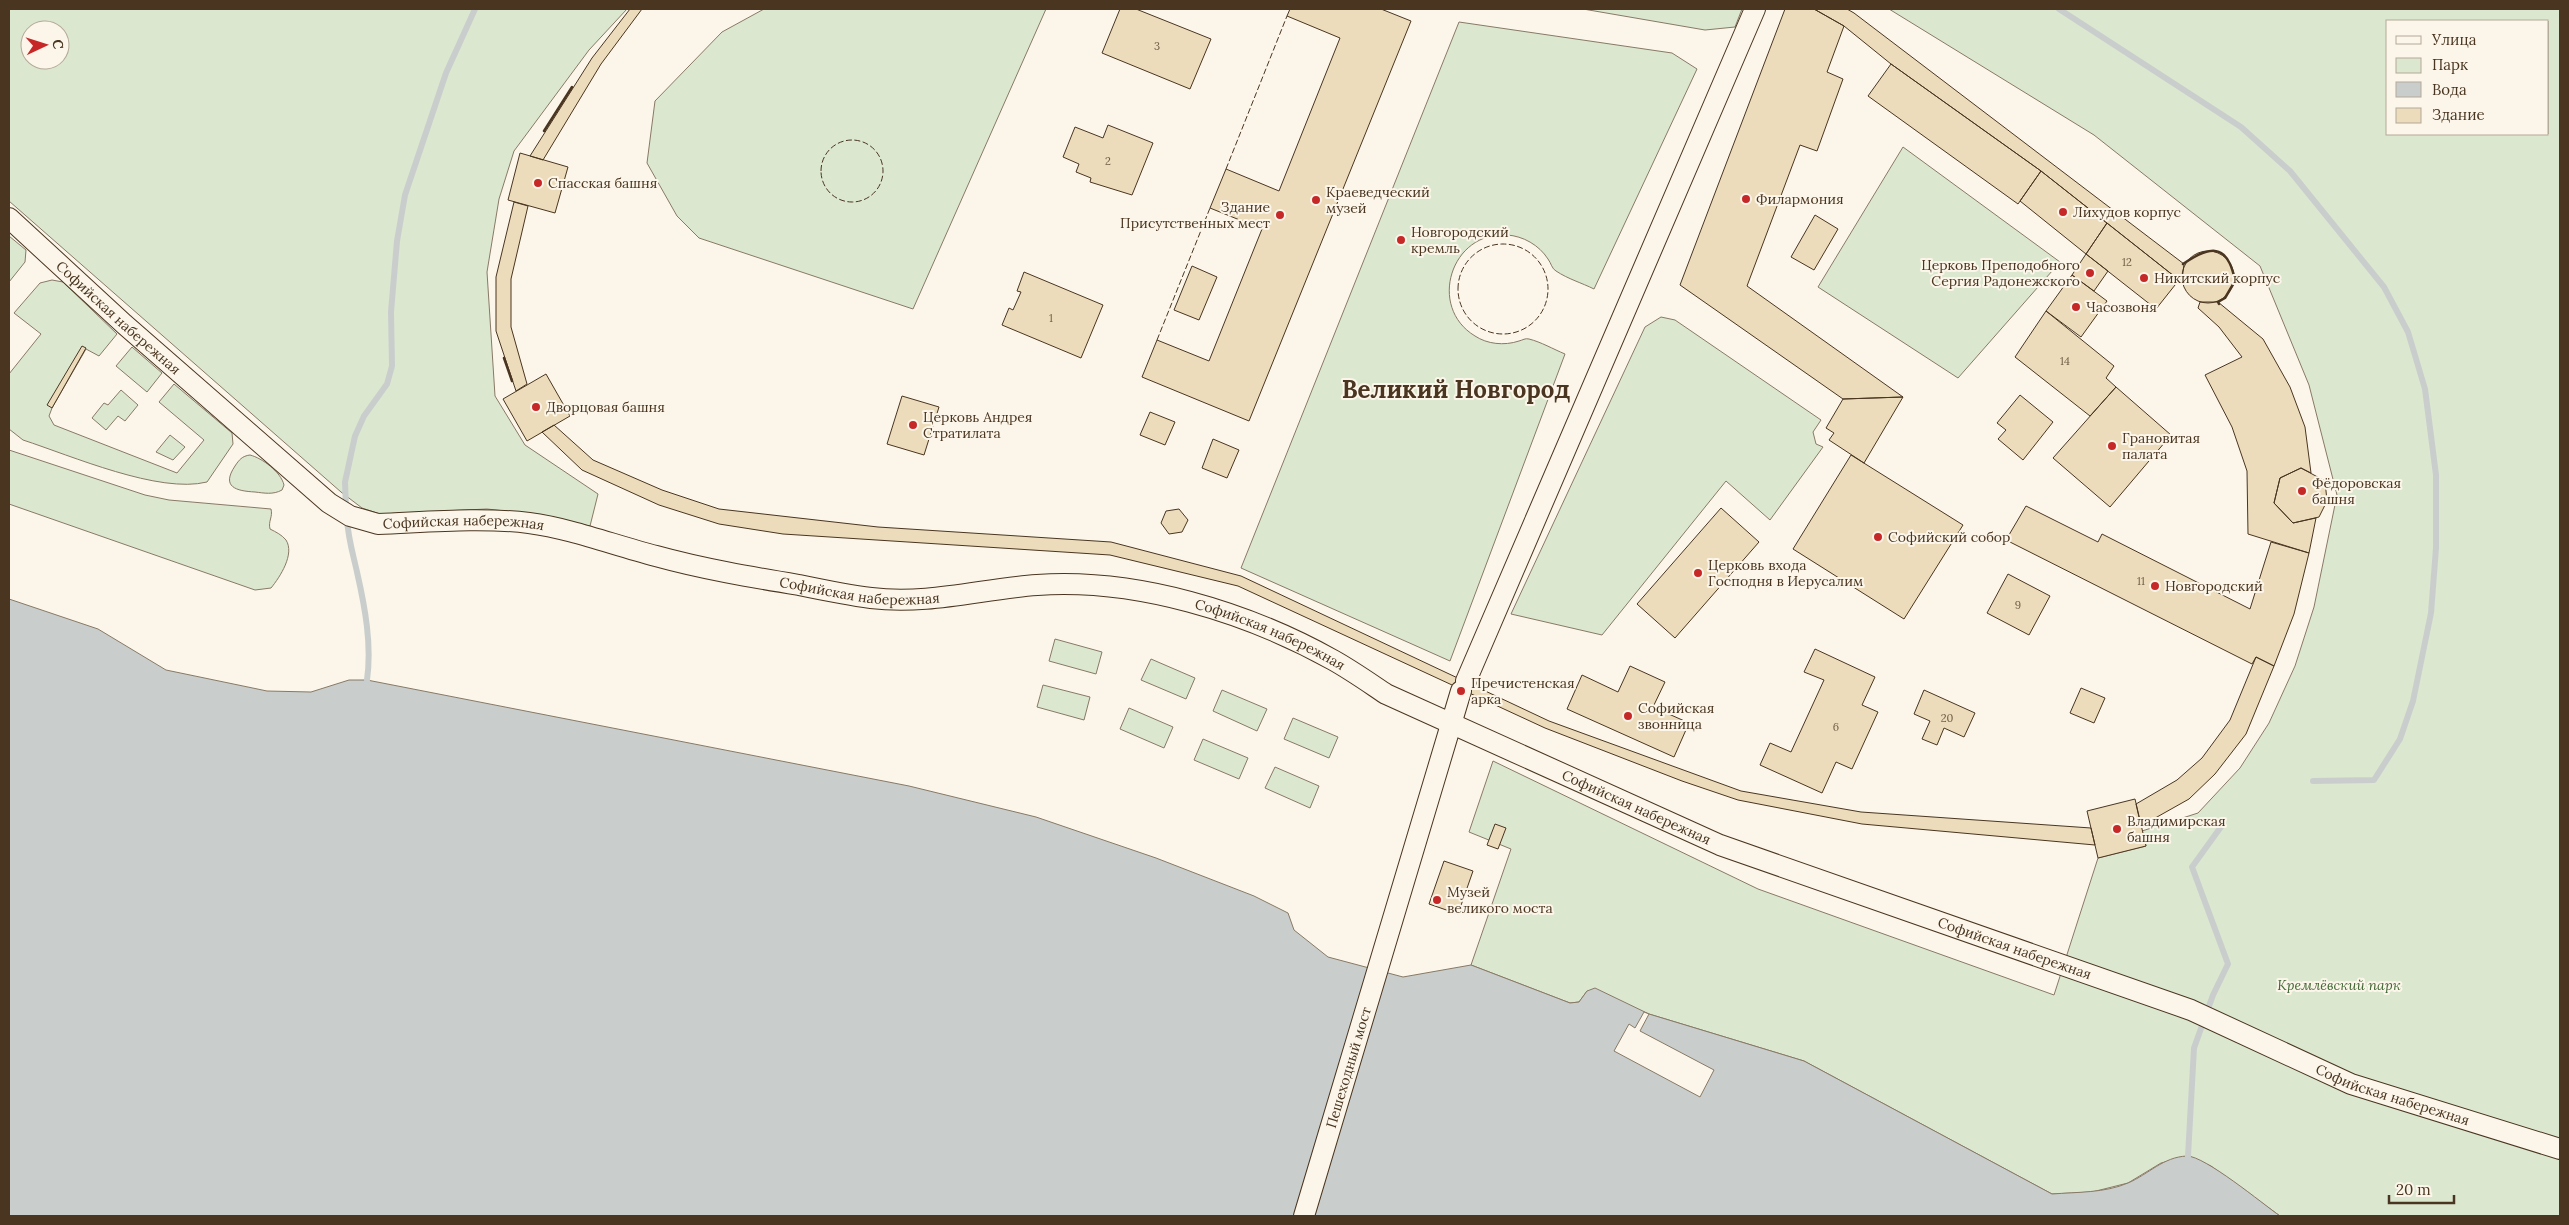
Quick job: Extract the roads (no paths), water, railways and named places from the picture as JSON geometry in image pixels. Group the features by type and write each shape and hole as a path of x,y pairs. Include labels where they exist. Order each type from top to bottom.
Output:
{"street":[{"name":"Пешеходный мост","path":"1304,1216 1450,724 1464,686 1755,9"},
{"name":"Софийская набережная","path":"9,218 124,324 329,503 350,516 378,524 486,520 530,523 589,536 654,556 734,574 872,598 914,600 952,598 1037,585 1094,585 1132,590 1202,606 1248,620 1284,635 1335,661 1386,694 1720,845 2191,1010 2351,1084 2560,1149"}],"water":[{"path":"9,599 98,629 166,670 267,691 311,692 349,680 367,680 909,786 1036,817 1156,858 1254,896 1288,913 1294,930 1328,957 1403,977 1471,965 1570,1003 1579,1002 1587,991 1595,988 1649,1014 1804,1061 2052,1194 2110,1189 2128,1183 2171,1159 2187,1156 2195,1158 2220,1172 2280,1216 9,1216"}],"waterway":[{"path":"346,509 345,482 355,436 364,416 387,384 392,366 391,312 397,241 405,195 446,73 475,9"},
{"path":"2059,9 2241,127 2290,171 2384,287 2408,332 2425,389 2436,475 2436,548 2431,613 2413,701 2400,739 2374,780 2313,781"},
{"path":"347,519 367,626 369,653 367,680"},
{"path":"2188,1156 2194,1048 2213,995 2228,964 2192,867 2223,824"}],"place":[{"name":"Спасская башня","path":"538,183"},
{"name":"Филармония","path":"1746,199"},
{"name":"Краеведческий музей","path":"1316,200"},
{"name":"Лихудов корпус","path":"2063,212"},
{"name":"Здание Присутственных мест","path":"1280,215"},
{"name":"Новгородский кремль","path":"1401,240"},
{"name":"Церковь Преподобного Сергия Радонежского","path":"2090,273"},
{"name":"Никитский корпус","path":"2144,278"},
{"name":"Часозвоня","path":"2076,307"},
{"name":"Дворцовая башня","path":"536,407"},
{"name":"Церковь Андрея Стратилата","path":"913,425"},
{"name":"Грановитая палата","path":"2112,446"},
{"name":"Фёдоровская башня","path":"2302,491"},
{"name":"Софийский собор","path":"1878,537"},
{"name":"Церковь входа Господня в Иерусалим","path":"1698,573"},
{"name":"Новгородский","path":"2155,586"},
{"name":"Пречистенская арка","path":"1461,691"},
{"name":"Софийская звонница","path":"1628,716"},
{"name":"Владимирская башня","path":"2117,829"},
{"name":"Музей великого моста","path":"1437,900"}],"district":[{"name":"Великий Новгород","path":"1456,389"}],"park label":[{"name":"Кремлёвский парк","path":"2339,985"}]}
